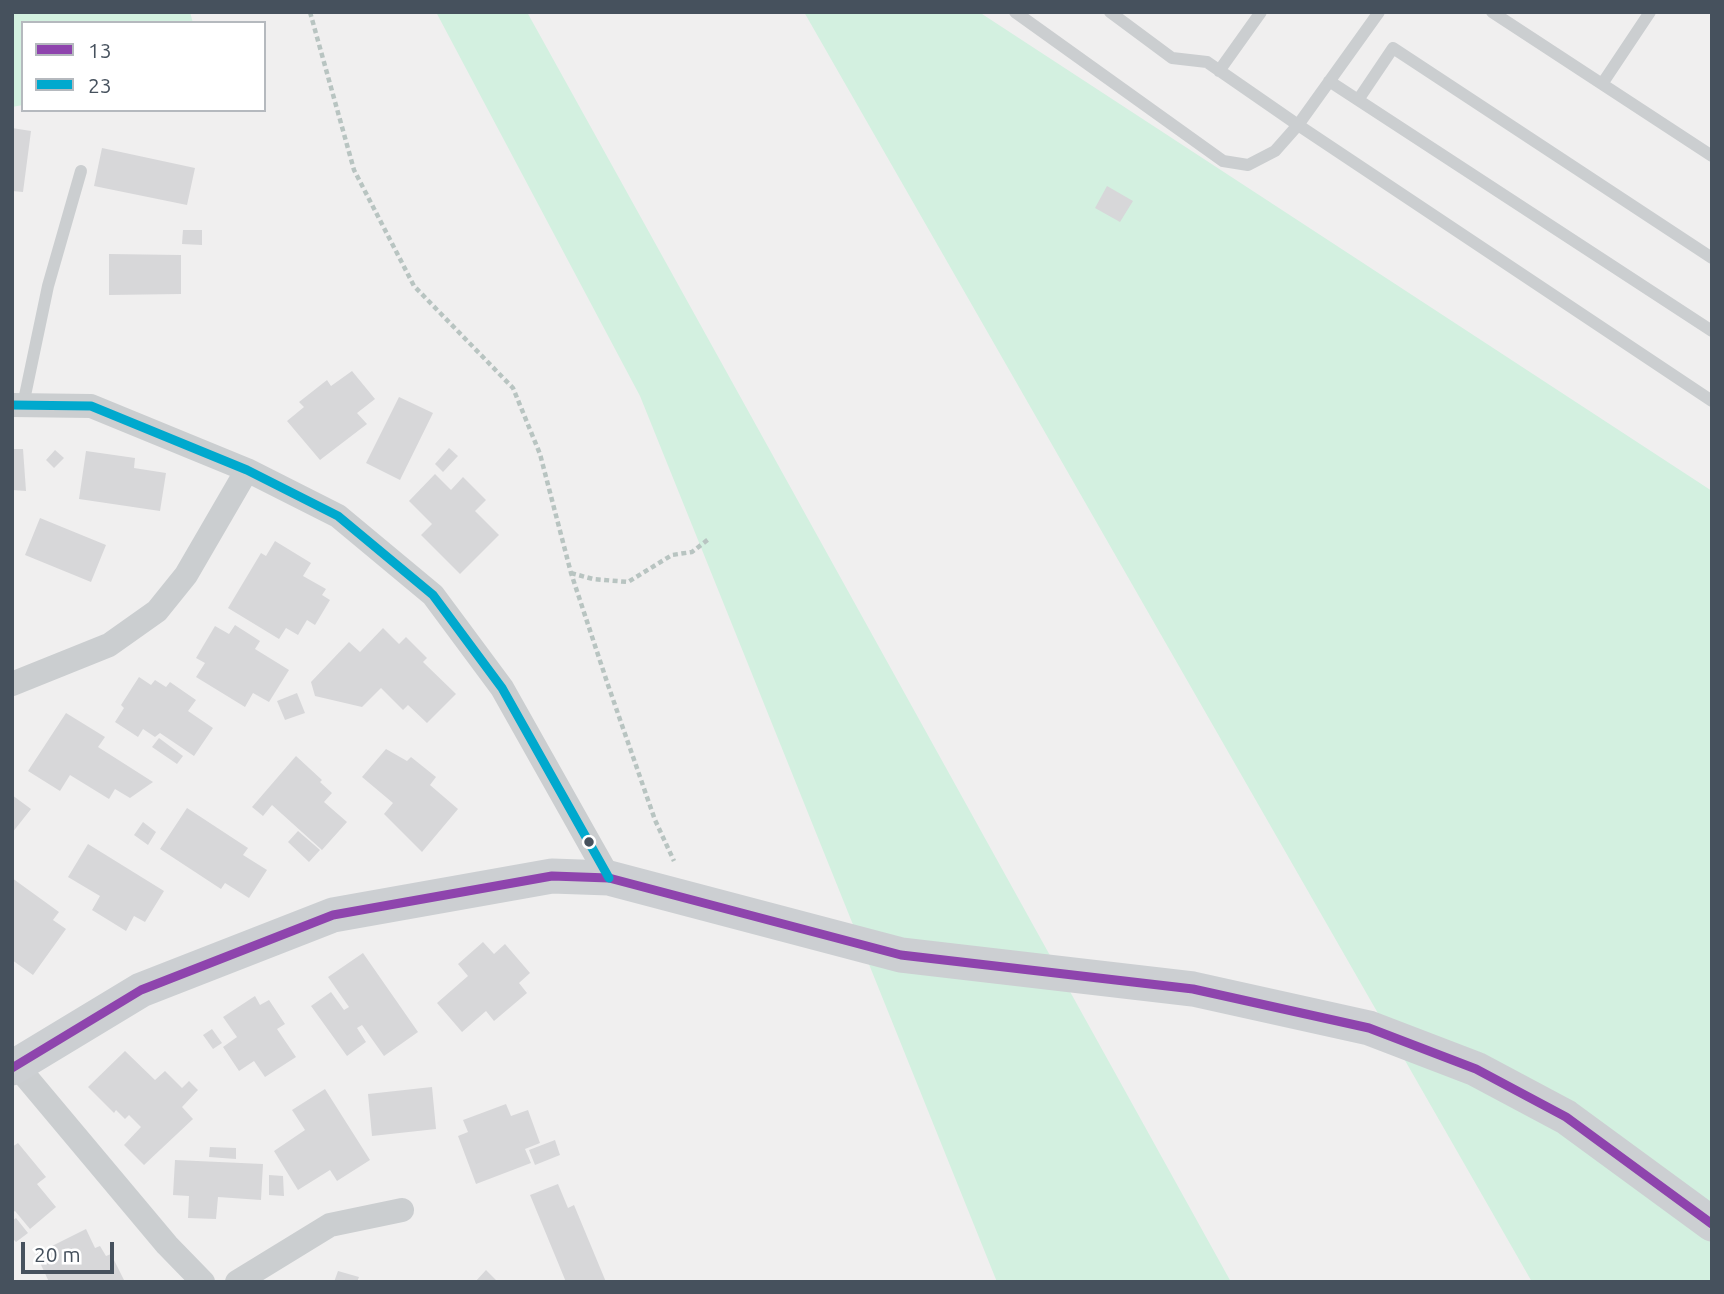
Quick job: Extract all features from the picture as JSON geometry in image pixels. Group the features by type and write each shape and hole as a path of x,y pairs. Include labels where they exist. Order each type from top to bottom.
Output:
{"main road":[{"path":"14,1066 141,990 333,915 552,876 609,878 901,955 1193,989 1369,1028 1476,1069 1566,1117 1712,1224"}],"street":[{"path":"18,405 92,405 247,470 338,516 433,595 502,688 609,878"},
{"path":"12,684 109,645 157,611 186,575 247,470"},
{"path":"14,1066 167,1245 203,1282"},
{"path":"237,1282 330,1225 402,1210"}],"lane":[{"path":"1015,12 1223,161 1248,165 1275,151 1379,12"},
{"path":"1110,12 1172,58 1207,62 1297,125 1712,401"},
{"path":"1219,71 1261,12"},
{"path":"1492,12 1711,154"},
{"path":"1602,84 1650,12"},
{"path":"1358,100 1393,48 1712,258"},
{"path":"1329,81 1712,331"},
{"path":"18,405 80,171"}],"path":[{"path":"310,12 354,170 414,286 513,388 541,454 570,573 655,820 691,900"},
{"path":"570,573 593,579 628,582 672,555 692,552 710,538"}],"green space":[{"path":"12,12 190,12 192,21 21,21 21,105 12,107"},
{"path":"436,12 527,12 1231,1282 997,1282 640,396"},
{"path":"804,12 979,12 1712,491 1712,1282 1532,1282"}],"building":[{"path":"12,128 31,131 23,192 12,191"},
{"path":"102,148 195,168 187,205 94,186"},
{"path":"1107,186 1133,201 1120,222 1095,208"},
{"path":"183,230 202,230 202,245 182,244"},
{"path":"109,254 181,255 181,294 109,295"},
{"path":"352,371 375,399 357,413 367,424 320,460 287,421 304,407 299,402 327,380 331,386"},
{"path":"399,397 433,413 400,480 366,463"},
{"path":"449,448 458,456 443,472 435,464"},
{"path":"12,449 23,449 26,491 12,490"},
{"path":"55,450 64,458 54,468 46,460"},
{"path":"86,451 135,458 134,468 166,473 160,511 79,499"},
{"path":"435,474 451,490 463,477 486,500 475,511 499,535 460,574 421,535 432,524 409,501"},
{"path":"40,518 106,545 91,582 25,555"},
{"path":"275,541 311,563 303,576 326,589 322,595 330,600 315,625 307,620 298,635 286,628 279,639 228,608 261,553 266,556"},
{"path":"235,625 260,641 255,649 289,670 269,702 253,693 245,707 196,677 205,663 196,658 215,626 229,634"},
{"path":"383,628 399,644 406,637 427,658 423,662 456,694 427,723 408,705 403,710 381,688 362,707 315,696 311,682 349,642 360,652"},
{"path":"139,677 151,685 155,680 166,687 170,682 196,700 188,711 213,728 194,756 160,733 155,737 143,729 138,737 115,722 124,708 121,705"},
{"path":"297,693 305,713 285,720 277,701"},
{"path":"66,713 105,737 98,747 153,782 130,798 115,789 109,799 70,775 60,791 28,771"},
{"path":"159,738 183,756 177,764 152,747"},
{"path":"386,749 407,761 411,757 436,777 430,785 458,809 422,852 384,814 393,803 362,777"},
{"path":"296,756 332,793 324,802 347,822 322,850 272,805 263,816 252,807"},
{"path":"12,795 31,809 12,833"},
{"path":"187,808 248,848 243,855 267,870 249,898 225,883 221,889 160,849"},
{"path":"143,822 156,832 148,845 134,835"},
{"path":"298,831 320,850 309,862 288,842"},
{"path":"88,844 164,891 145,922 134,916 126,931 92,910 100,896 68,877"},
{"path":"12,878 59,912 53,920 66,929 33,975 12,960"},
{"path":"483,942 494,954 505,944 530,973 519,983 527,993 494,1021 486,1011 462,1032 437,1003 468,976 458,964"},
{"path":"363,953 418,1032 384,1056 362,1025 357,1028 366,1042 347,1056 311,1006 331,992 344,1010 349,1007 328,977"},
{"path":"255,996 260,1005 269,1000 285,1024 277,1029 296,1057 265,1077 254,1061 239,1071 223,1047 237,1037 223,1017"},
{"path":"212,1029 222,1043 213,1049 203,1035"},
{"path":"125,1051 155,1080 165,1071 182,1088 189,1081 198,1090 182,1107 193,1119 144,1165 124,1145 141,1127 129,1115 125,1119 116,1110 114,1113 88,1087"},
{"path":"432,1087 436,1129 372,1136 368,1094"},
{"path":"325,1089 370,1160 337,1181 330,1170 298,1190 274,1151 305,1130 292,1110"},
{"path":"506,1104 511,1116 528,1110 540,1143 525,1149 531,1163 476,1184 458,1136 468,1132 463,1120"},
{"path":"555,1140 560,1155 535,1165 529,1150"},
{"path":"18,1143 46,1177 37,1184 56,1207 30,1229 15,1211 12,1213 12,1147"},
{"path":"210,1147 236,1148 236,1159 209,1157"},
{"path":"175,1160 263,1164 261,1200 218,1197 216,1219 188,1218 189,1196 173,1195"},
{"path":"269,1175 283,1176 284,1196 269,1195"},
{"path":"558,1184 568,1208 574,1205 606,1282 566,1282 530,1195"},
{"path":"16,1218 28,1233 16,1242 12,1238 12,1221"},
{"path":"86,1229 95,1248 100,1246 106,1256 111,1254 125,1282 49,1282 36,1254"},
{"path":"486,1270 498,1282 475,1282"},
{"path":"338,1271 359,1277 357,1282 334,1282"}],"transit line":[{"name":"23","path":"12,405 91,406 247,470 338,516 433,595 502,688 609,878"},
{"name":"13","path":"12,1068 141,990 333,915 552,876 609,878 901,955 1193,989 1369,1028 1476,1069 1566,1117 1712,1224"}]}
